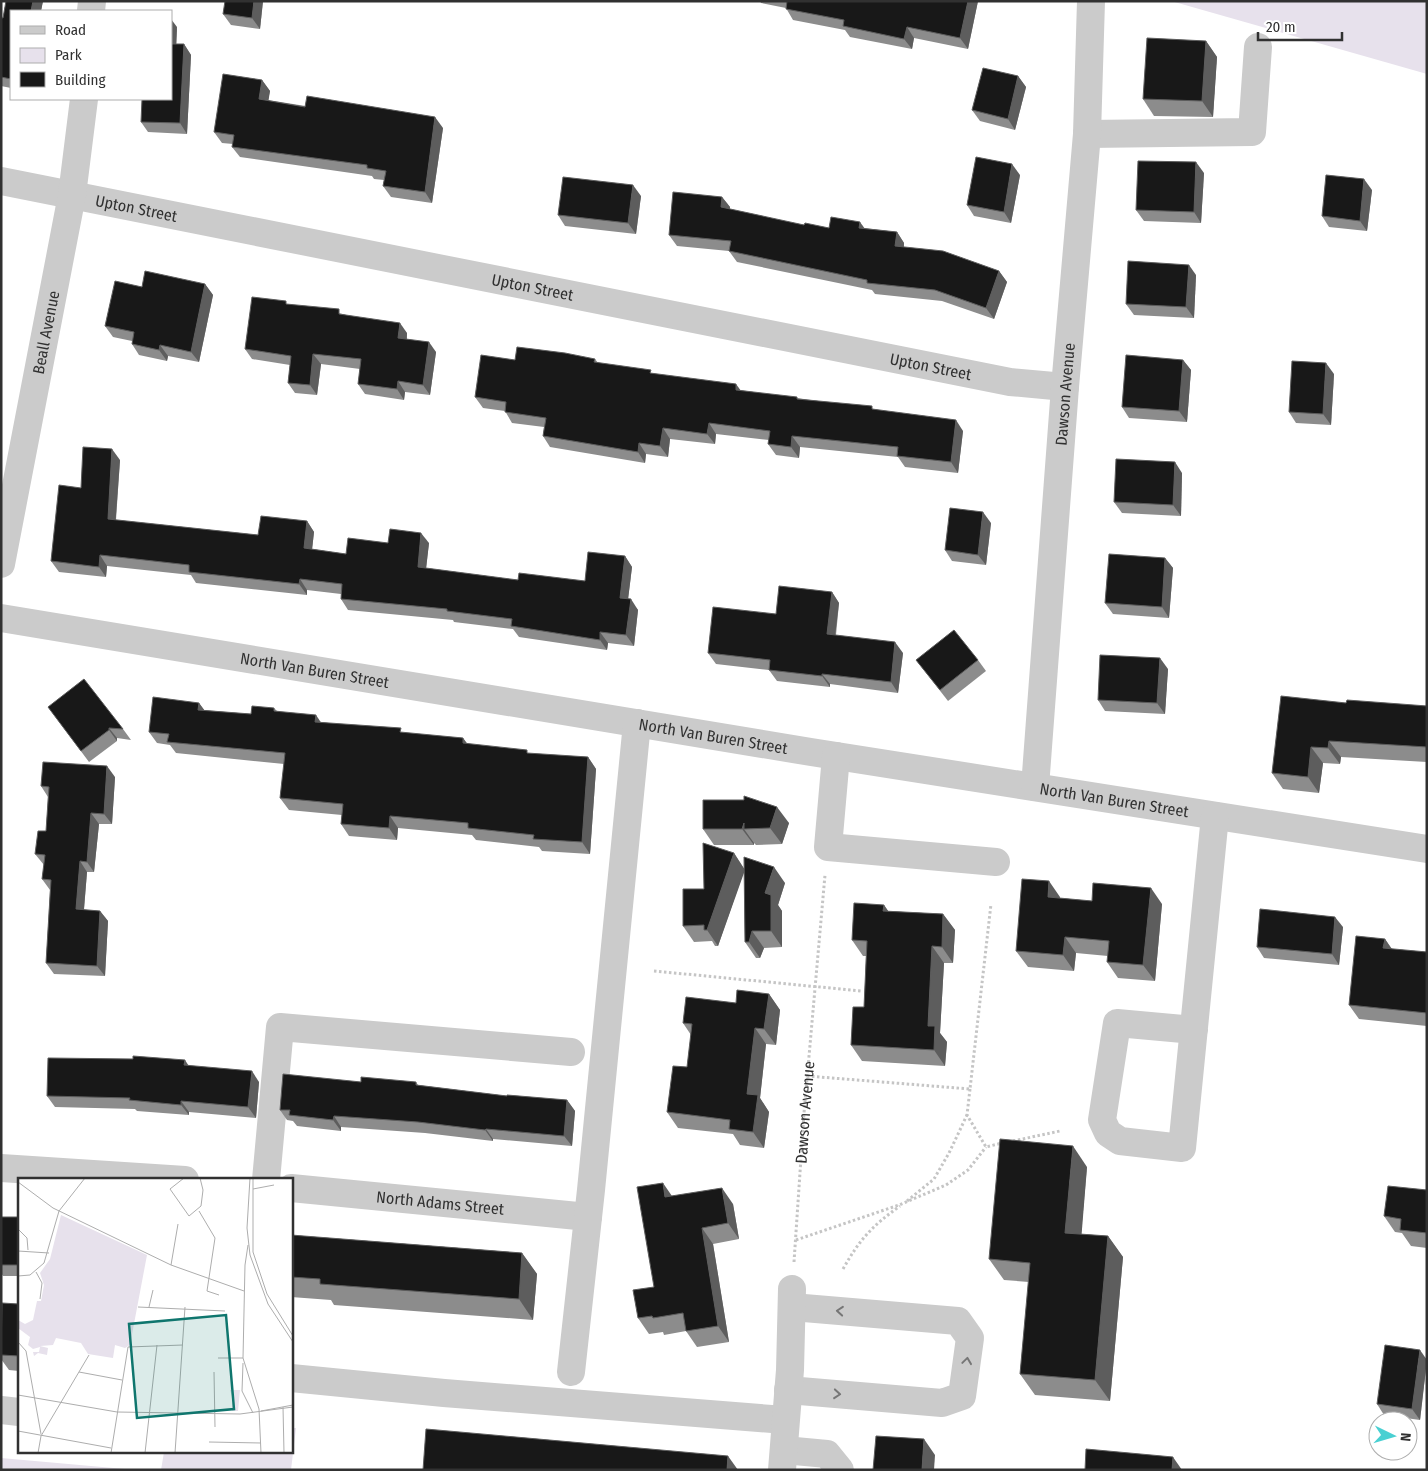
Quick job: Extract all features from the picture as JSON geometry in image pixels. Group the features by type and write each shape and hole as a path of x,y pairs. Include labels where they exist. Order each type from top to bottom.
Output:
{"street":[{"name":"Dawson Avenue","path":"1035,787 1065,387 1087,134 1091,1"},
{"path":"1087,134 1252,132 1258,47"},
{"name":"Beall Avenue","path":"1,564 72,196 84,100"},
{"name":"Upton Street","path":"1,181 1010,382 1065,387"},
{"name":"North Van Buren Street","path":"1,618 836,756 1427,849"},
{"path":"571,1372 637,723"},
{"path":"836,756 828,847 996,862"},
{"path":"1194,1030 1117,1023 1102,1120 1108,1132 1120,1141 1182,1148 1216,816"},
{"path":"266,1178 280,1027 571,1052"},
{"path":"1,1168 154,1178"},
{"name":"North Adams Street","path":"292,1188 588,1217"},
{"path":"788,1390 942,1403 962,1396 970,1338 958,1321 792,1297 783,1460 827,1454 840,1470"},
{"path":"292,1378 444,1393 785,1420"},
{"path":"1,1410 18,1412"}],"path":[{"name":"Dawson Avenue","path":"792,1297 807,1076 828,847"},
{"path":"843,1269 855,1247 877,1222 934,1179 967,1115 991,904"},
{"path":"654,971 861,991"},
{"path":"807,1076 970,1089"},
{"path":"967,1115 986,1147"},
{"path":"796,1240 904,1203 946,1185 968,1170 986,1147 1060,1131"}],"green space":[{"path":"1171,1 1427,1 1427,74"},
{"path":"292,1428 296,1428 291,1470 161,1470 164,1454 292,1454"},
{"path":"1,1458 136,1470 1,1470"}],"building":[{"path":"6,1 33,1 31,10 10,10 10,79 1,77 1,18 3,18"},
{"path":"225,1 254,1 252,18 223,14"},
{"path":"787,1 968,1 960,38 907,27 904,39 843,26 844,20 786,9"},
{"path":"1147,38 1206,41 1202,101 1143,99"},
{"path":"172,44 184,44 180,123 141,122 142,100 172,100"},
{"path":"983,68 1018,76 1008,119 972,110"},
{"path":"223,74 262,80 259,99 305,107 307,96 435,117 425,192 383,186 386,171 367,168 367,165 232,147 234,135 214,132"},
{"path":"976,157 1012,164 1004,212 967,205"},
{"path":"1138,161 1196,162 1194,212 1136,210"},
{"path":"1326,175 1364,179 1360,221 1322,216"},
{"path":"563,177 633,185 628,223 558,215"},
{"path":"673,192 722,197 721,207 804,225 805,223 829,228 831,217 860,222 859,228 897,232 895,246 943,251 999,271 986,308 935,290 867,283 867,280 729,251 731,241 669,235"},
{"path":"1128,261 1189,265 1186,307 1126,304"},
{"path":"145,271 205,284 191,352 160,345 159,350 132,344 134,332 105,326 115,281 142,287"},
{"path":"252,297 286,301 286,304 339,309 339,314 400,323 398,338 429,342 423,385 398,381 397,389 358,384 361,359 313,354 310,385 288,383 291,356 245,349"},
{"path":"517,347 565,353 595,359 594,362 651,370 650,373 736,384 736,390 797,397 797,399 872,406 872,409 956,420 951,462 897,456 898,447 792,436 791,447 768,444 770,431 709,423 707,434 663,428 660,446 639,443 638,452 543,436 546,418 505,412 506,402 475,397 481,355 515,360"},
{"path":"1126,355 1183,360 1179,411 1122,407"},
{"path":"1292,361 1326,363 1323,414 1289,412"},
{"path":"83,447 112,449 108,519 258,535 261,516 307,521 304,548 346,554 348,538 388,543 390,529 421,533 418,567 518,580 519,573 585,581 588,552 625,556 620,598 631,599 626,635 600,632 600,640 511,626 512,619 447,611 447,609 341,599 342,584 300,579 299,584 189,572 189,565 100,555 99,567 51,561 59,485 81,488"},
{"path":"1116,459 1175,462 1173,505 1114,502"},
{"path":"950,508 983,512 978,555 945,550"},
{"path":"1109,554 1165,558 1162,607 1105,603"},
{"path":"779,586 832,592 827,634 895,642 891,682 769,670 770,660 708,653 713,607 776,614"},
{"path":"954,630 978,660 940,690 916,660"},
{"path":"1100,655 1160,658 1157,703 1098,700"},
{"path":"84,679 123,729 109,728 109,730 81,751 48,707"},
{"path":"1281,696 1346,703 1347,700 1427,706 1427,747 1329,741 1328,748 1311,747 1308,777 1272,773"},
{"path":"153,697 199,703 198,710 251,714 252,706 274,708 274,711 316,715 315,722 401,728 400,732 463,738 463,743 527,750 527,753 588,757 582,842 533,839 534,835 468,828 468,823 390,816 389,828 341,824 343,804 280,798 285,753 167,742 169,734 149,732"},
{"path":"43,762 107,766 104,814 91,813 87,862 80,861 76,909 100,911 97,966 46,963 51,880 42,879 45,855 35,854 38,831 46,831 49,787 41,786"},
{"path":"744,796 777,807 770,828 744,829 744,823 742,829 703,829 703,800 744,800"},
{"path":"703,843 734,853 707,930 704,930 704,925 683,926 683,889 704,889"},
{"path":"744,857 774,867 765,893 771,895 771,931 752,931 749,942 745,942"},
{"path":"1022,879 1049,881 1048,897 1092,901 1093,883 1151,888 1143,965 1107,962 1109,941 1065,937 1063,955 1016,951"},
{"path":"854,903 884,905 883,911 943,914 942,947 932,946 928,1026 935,1026 934,1050 851,1045 853,1007 864,1007 867,941 852,940"},
{"path":"1260,909 1335,917 1332,954 1257,947"},
{"path":"1356,936 1385,939 1383,948 1427,952 1427,1013 1349,1005"},
{"path":"737,990 769,994 764,1029 755,1028 747,1094 758,1095 753,1132 729,1129 730,1120 667,1112 673,1066 687,1067 692,1024 683,1023 686,997 736,1003"},
{"path":"133,1056 185,1060 184,1065 252,1071 248,1107 181,1101 181,1105 129,1100 130,1098 47,1096 48,1058 133,1059"},
{"path":"283,1074 361,1082 361,1077 416,1082 416,1085 507,1096 567,1100 564,1136 485,1130 418,1122 334,1116 333,1120 289,1115 290,1110 280,1110"},
{"path":"1000,1139 1073,1146 1065,1233 1108,1236 1095,1380 1020,1374 1030,1263 989,1259"},
{"path":"663,1183 665,1197 722,1188 728,1223 702,1228 718,1326 686,1331 683,1313 653,1318 652,1316 638,1318 633,1290 654,1287 637,1187"},
{"path":"1388,1186 1427,1190 1427,1233 1400,1230 1401,1219 1384,1216"},
{"path":"1,1217 18,1217 18,1265 1,1265"},
{"path":"292,1235 522,1253 519,1299 320,1284 320,1279 292,1277"},
{"path":"2,1303 18,1304 18,1356 1,1355"},
{"path":"1385,1345 1420,1350 1412,1409 1377,1404"},
{"path":"426,1429 728,1456 727,1470 423,1470"},
{"path":"876,1436 924,1439 922,1470 873,1470"},
{"path":"1086,1449 1173,1457 1172,1470 1085,1470"}]}
